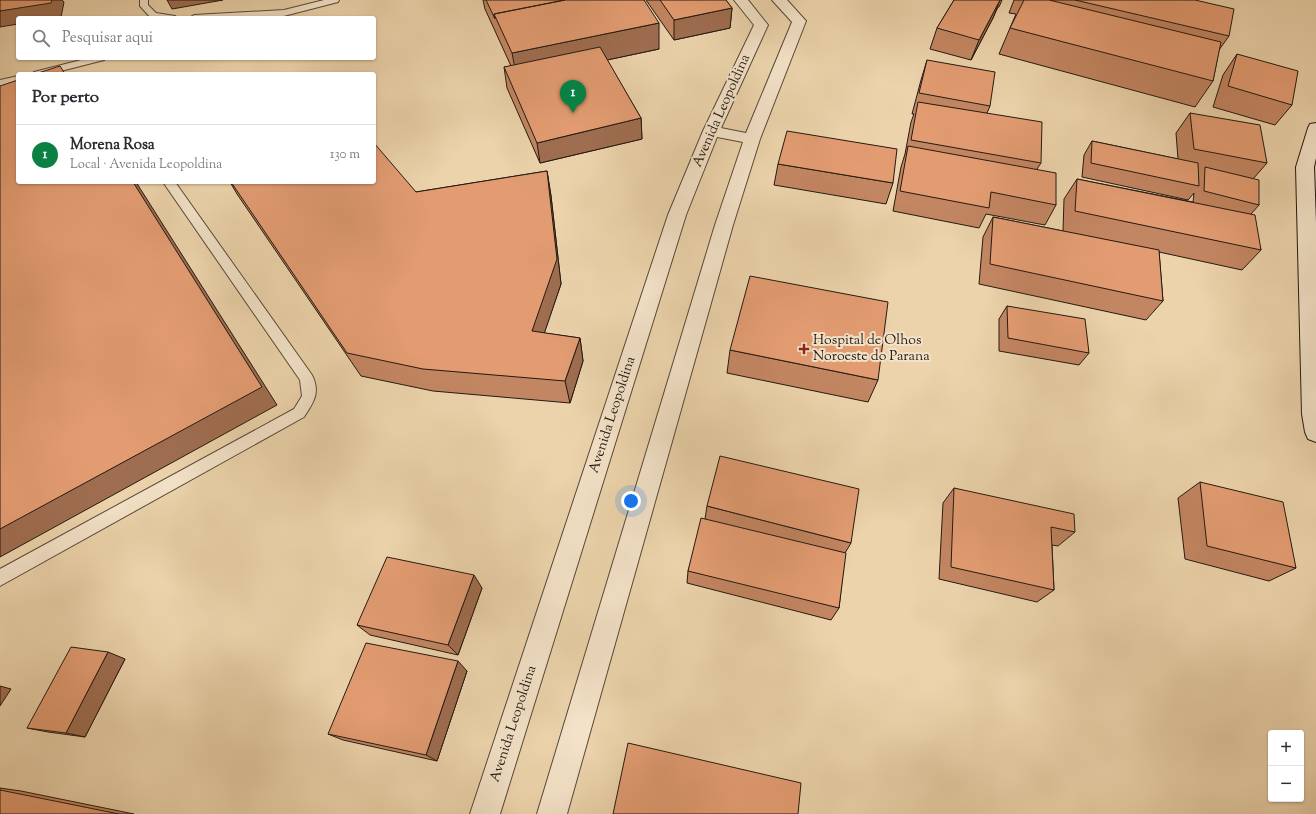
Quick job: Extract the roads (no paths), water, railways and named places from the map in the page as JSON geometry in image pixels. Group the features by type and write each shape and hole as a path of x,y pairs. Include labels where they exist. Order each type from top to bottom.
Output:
{"street":[{"name":"Avenida Leopoldina","path":"485,814 677,215 711,131 762,25 741,0"},
{"path":"552,814 724,225 752,139 799,21 779,0"},
{"path":"1316,128 1305,167 1313,414 1316,432"},
{"path":"711,131 752,139"}],"lane":[{"path":"144,0 144,6 153,15 159,16"},
{"path":"271,16 335,0"},
{"path":"230,16 284,13"},
{"path":"45,72 93,60"},
{"path":"82,63 89,72"},
{"path":"0,83 16,79"},
{"path":"0,578 299,413 309,396 307,379 170,184"}],"place":[{"name":"Morena Rosa","path":"573,113"},
{"name":"Hospital de Olhos Noroeste do Parana","path":"804,349"}]}
